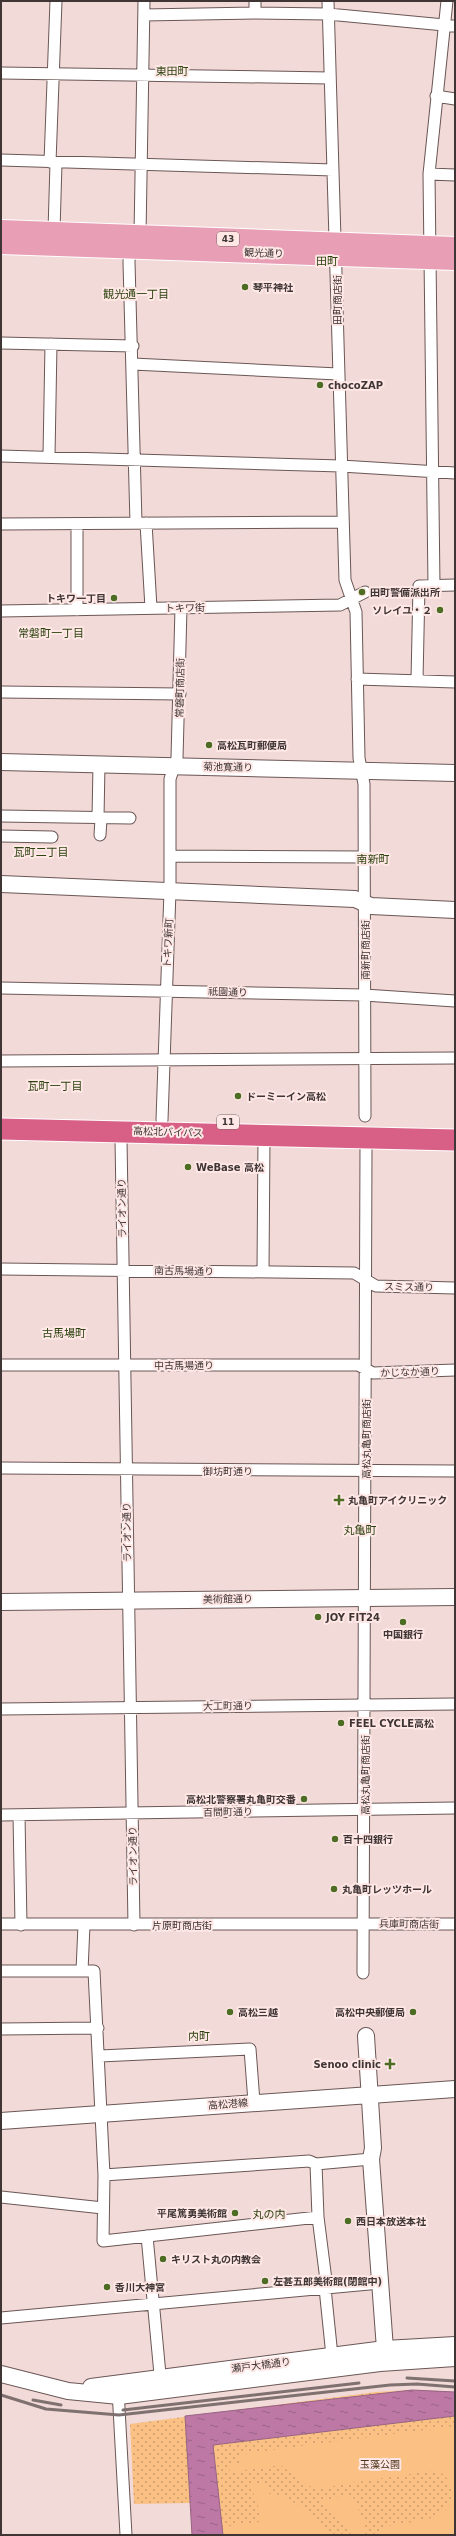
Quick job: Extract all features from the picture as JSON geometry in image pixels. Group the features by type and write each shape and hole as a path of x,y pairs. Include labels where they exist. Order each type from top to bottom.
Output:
{"highway":[{"name":"高松北バイパス","path":"1,1118 162,1120 455,1128"},
{"name":"高松北バイパス","path":"1,1129 455,1140"}],"main road":[{"name":"観光通り","path":"1,229 54,231 135,242 429,253 455,261"},
{"name":"観光通り","path":"1,245 66,248 135,242"},
{"name":"観光通り","path":"429,253 455,246"}],"street":[{"path":"54,231 53,163 56,1"},
{"path":"144,1 140,164 135,242 132,346 134,459 151,608"},
{"path":"255,1 255,13"},
{"name":"田町商店街","path":"328,1 337,249 338,374 345,580 350,599"},
{"path":"434,586 429,174 436,96 449,25 447,1"},
{"path":"144,15 255,13 328,14 449,25"},
{"path":"1,73 330,78"},
{"path":"436,96 455,99"},
{"path":"1,160 53,163 333,170"},
{"path":"429,174 455,175"},
{"path":"1,343 132,346"},
{"path":"49,456 51,344"},
{"path":"133,364 338,374"},
{"path":"1,456 49,456 341,466 455,472"},
{"path":"1,524 343,522"},
{"path":"77,524 77,610"},
{"path":"417,680 419,586 455,585"},
{"name":"トキワ街","path":"1,611 340,605 365,592"},
{"name":"南新町商店街","path":"350,599 356,612 357,679 365,857 365,1116"},
{"name":"常磐町商店街","path":"175,766 178,758 181,608"},
{"path":"357,679 455,682"},
{"path":"1,692 180,694"},
{"name":"菊池寛通り","path":"1,762 455,773"},
{"path":"99,764 98,818 100,820 100,835"},
{"name":"トキワ新町","path":"162,1120 171,856 170,779 175,766"},
{"path":"1,816 130,818"},
{"path":"1,836 52,837"},
{"path":"171,856 365,857"},
{"path":"1,884 354,899 371,906 455,910"},
{"name":"祇園通り","path":"1,988 364,995 455,1001"},
{"path":"1,1061 455,1058"},
{"path":"263,1272 264,1136"},
{"name":"ライオン通り","path":"121,1139 134,1925"},
{"name":"高松丸亀町商店街","path":"363,1972 366,1598 366,1370 364,1281 366,1146"},
{"name":"南古馬場通り","path":"1,1269 354,1273 364,1281"},
{"name":"スミス通り","path":"364,1281 376,1286 455,1288"},
{"name":"中古馬場通り","path":"1,1365 358,1365 366,1370"},
{"name":"かじなか通り","path":"366,1370 373,1373 455,1370"},
{"name":"御坊町通り","path":"1,1468 455,1472"},
{"name":"美術館通り","path":"1,1602 455,1597"},
{"name":"大工町通り","path":"1,1709 455,1704"},
{"name":"百間町通り","path":"1,1815 455,1808"},
{"path":"19,1815 21,1925"},
{"name":"兵庫町商店街","path":"364,1923 455,1924"},
{"name":"片原町商店街","path":"1,1924 134,1925 364,1923"},
{"path":"82,1971 84,1925"},
{"path":"1,1971 94,1971 100,2056 102,2114 104,2175 103,2241 318,2217"},
{"path":"1,2029 98,2028"},
{"path":"366,2036 373,2148 371,2159 385,2349"},
{"path":"100,2056 250,2049 254,2102"},
{"name":"高松港線","path":"1,2120 455,2089"},
{"path":"104,2175 309,2161 316,2164 371,2159"},
{"path":"316,2164 318,2217 332,2356"},
{"path":"1,2197 104,2208"},
{"path":"147,2236 161,2384"},
{"path":"1,2318 380,2283"},
{"name":"瀬戸大橋通り","path":"1,2374 68,2391 118,2390 332,2356 385,2349 455,2345"},
{"name":"瀬戸大橋通り","path":"161,2384 455,2358"},
{"path":"118,2390 126,2535"}],"green space":[{"name":"玉藻公園","path":"412,2390 455,2392 455,2535 192,2535 190,2503 134,2504 130,2424 376,2392"},
{"path":"455,2426 455,2535 377,2535 384,2528 391,2525 416,2522 432,2518 446,2510 452,2503 450,2483 444,2475 435,2470 314,2489 280,2465 230,2472 229,2466 240,2463 240,2454"},
{"path":"266,2483 269,2494 276,2494 284,2497 303,2508 332,2535 225,2535 224,2527 260,2522 257,2496 254,2495 253,2485"},
{"path":"349,2495 353,2497 366,2528 358,2535 353,2535 350,2528 322,2501"}],"water":[{"path":"412,2390 455,2392 455,2416 213,2445 223,2535 192,2535 185,2416"}],"railway":[{"path":"407,2378 455,2381"},
{"path":"123,2410 359,2383"},
{"path":"1,2395 46,2409 119,2415 390,2385 417,2384 455,2387"},
{"path":"33,2400 61,2405"}],"place":[{"name":"琴平神社","path":"245,287"},
{"name":"chocoZAP","path":"320,385"},
{"name":"田町警備派出所","path":"362,592"},
{"name":"トキワ一丁目","path":"114,598"},
{"name":"ソレイユ・２","path":"440,610"},
{"name":"高松瓦町郵便局","path":"209,745"},
{"name":"ドーミーイン高松","path":"238,1096"},
{"name":"WeBase 高松","path":"188,1167"},
{"name":"丸亀町アイクリニック","path":"339,1500"},
{"name":"JOY FIT24","path":"318,1617"},
{"name":"中国銀行","path":"403,1622"},
{"name":"FEEL CYCLE高松","path":"341,1723"},
{"name":"高松北警察署丸亀町交番","path":"304,1799"},
{"name":"百十四銀行","path":"335,1839"},
{"name":"丸亀町レッツホール","path":"334,1889"},
{"name":"高松三越","path":"230,2012"},
{"name":"高松中央郵便局","path":"413,2012"},
{"name":"Senoo clinic","path":"390,2064"},
{"name":"平尾篤勇美術館","path":"235,2213"},
{"name":"西日本放送本社","path":"348,2221"},
{"name":"キリスト丸の内教会","path":"163,2259"},
{"name":"左甚五郎美術館(閉館中)","path":"265,2281"},
{"name":"香川大神宮","path":"107,2287"}],"district":[{"name":"東田町","path":"172,71"},
{"name":"田町","path":"327,261"},
{"name":"観光通一丁目","path":"136,294"},
{"name":"常磐町一丁目","path":"51,633"},
{"name":"瓦町二丁目","path":"41,852"},
{"name":"南新町","path":"373,859"},
{"name":"瓦町一丁目","path":"55,1086"},
{"name":"古馬場町","path":"64,1333"},
{"name":"丸亀町","path":"360,1530"},
{"name":"内町","path":"199,2036"},
{"name":"丸の内","path":"269,2214"}]}
